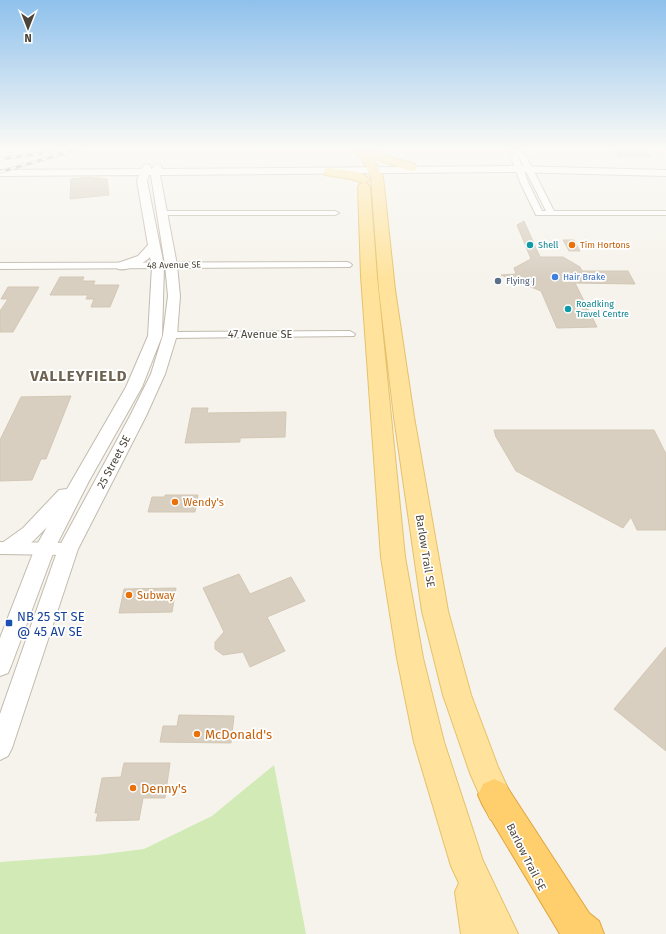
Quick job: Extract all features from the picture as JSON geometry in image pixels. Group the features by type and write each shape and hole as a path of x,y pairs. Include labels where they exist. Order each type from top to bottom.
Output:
{"highway":[{"path":"494,795 576,926 586,934"}],"main road":[{"name":"Barlow Trail SE","path":"367,193 369,276 393,557 410,658 429,742 468,866 500,934"},
{"name":"Barlow Trail SE","path":"373,193 383,233 387,290 404,417 435,611 457,695 485,773 494,795 565,934"},
{"path":"468,866 480,934"}],"street":[{"name":"25 Street SE","path":"0,748 68,549 148,396 158,374 170,336 174,296 164,265 154,246 152,193"},
{"name":"25 Street SE","path":"0,666 44,548 129,395 155,336 164,265 162,213 156,193"},
{"path":"529,193 538,213 666,213"},
{"path":"541,193 551,213"},
{"path":"162,213 335,213"},
{"path":"122,266 142,259 154,246"},
{"name":"48 Avenue SE","path":"0,266 347,265"},
{"name":"47 Avenue SE","path":"170,336 350,334"},
{"path":"129,395 148,396"},
{"path":"4,548 30,533 68,491 80,481"},
{"path":"4,548 68,549"}],"green space":[{"path":"274,765 306,934 0,934 0,862 97,855 144,849 212,816"}],"building":[{"path":"70,193 109,193 109,195 70,199"},
{"name":"Roadking Travel Centre","path":"524,221 540,257 563,257 580,267 582,271 628,271 635,284 575,283 597,327 557,328 541,291 501,275 516,274 514,268 531,259 517,225"},
{"name":"Tim Hortons","path":"563,240 574,240 580,251 569,251"},
{"path":"60,277 84,277 82,281 95,281 93,285 119,285 110,307 91,307 94,299 86,299 88,295 50,295"},
{"path":"8,287 39,287 13,332 0,332 0,311 8,299 1,299"},
{"path":"71,396 46,459 41,459 32,480 0,481 0,440 21,397"},
{"path":"192,408 208,408 207,413 286,412 285,437 240,438 240,442 185,443"},
{"path":"494,430 654,430 666,454 666,530 637,530 631,517 623,528 516,471 496,437"},
{"path":"165,495 198,495 195,512 148,512 152,497 165,497"},
{"path":"239,574 250,594 291,577 305,601 267,617 285,651 250,667 243,652 223,655 215,649 215,642 224,632 203,588"},
{"path":"176,588 172,612 119,613 124,589"},
{"path":"666,647 666,751 614,709"},
{"name":"McDonald's","path":"179,715 234,716 231,743 160,742 163,726 177,726"},
{"name":"Denny's","path":"124,763 170,763 165,798 143,798 139,820 96,821 98,813 95,813 102,778 121,777"}],"place":[{"name":"Shell","path":"530,245"},
{"name":"Tim Hortons","path":"572,245"},
{"name":"Hair Brake","path":"555,277"},
{"name":"Flying J","path":"498,281"},
{"name":"Roadking Travel Centre","path":"568,309"},
{"name":"Wendy's","path":"175,502"},
{"name":"Subway","path":"129,595"},
{"name":"NB 25 ST SE @ 45 AV SE","path":"9,623"},
{"name":"McDonald's","path":"197,734"},
{"name":"Denny's","path":"133,788"}],"district":[{"name":"VALLEYFIELD","path":"79,376"}]}
